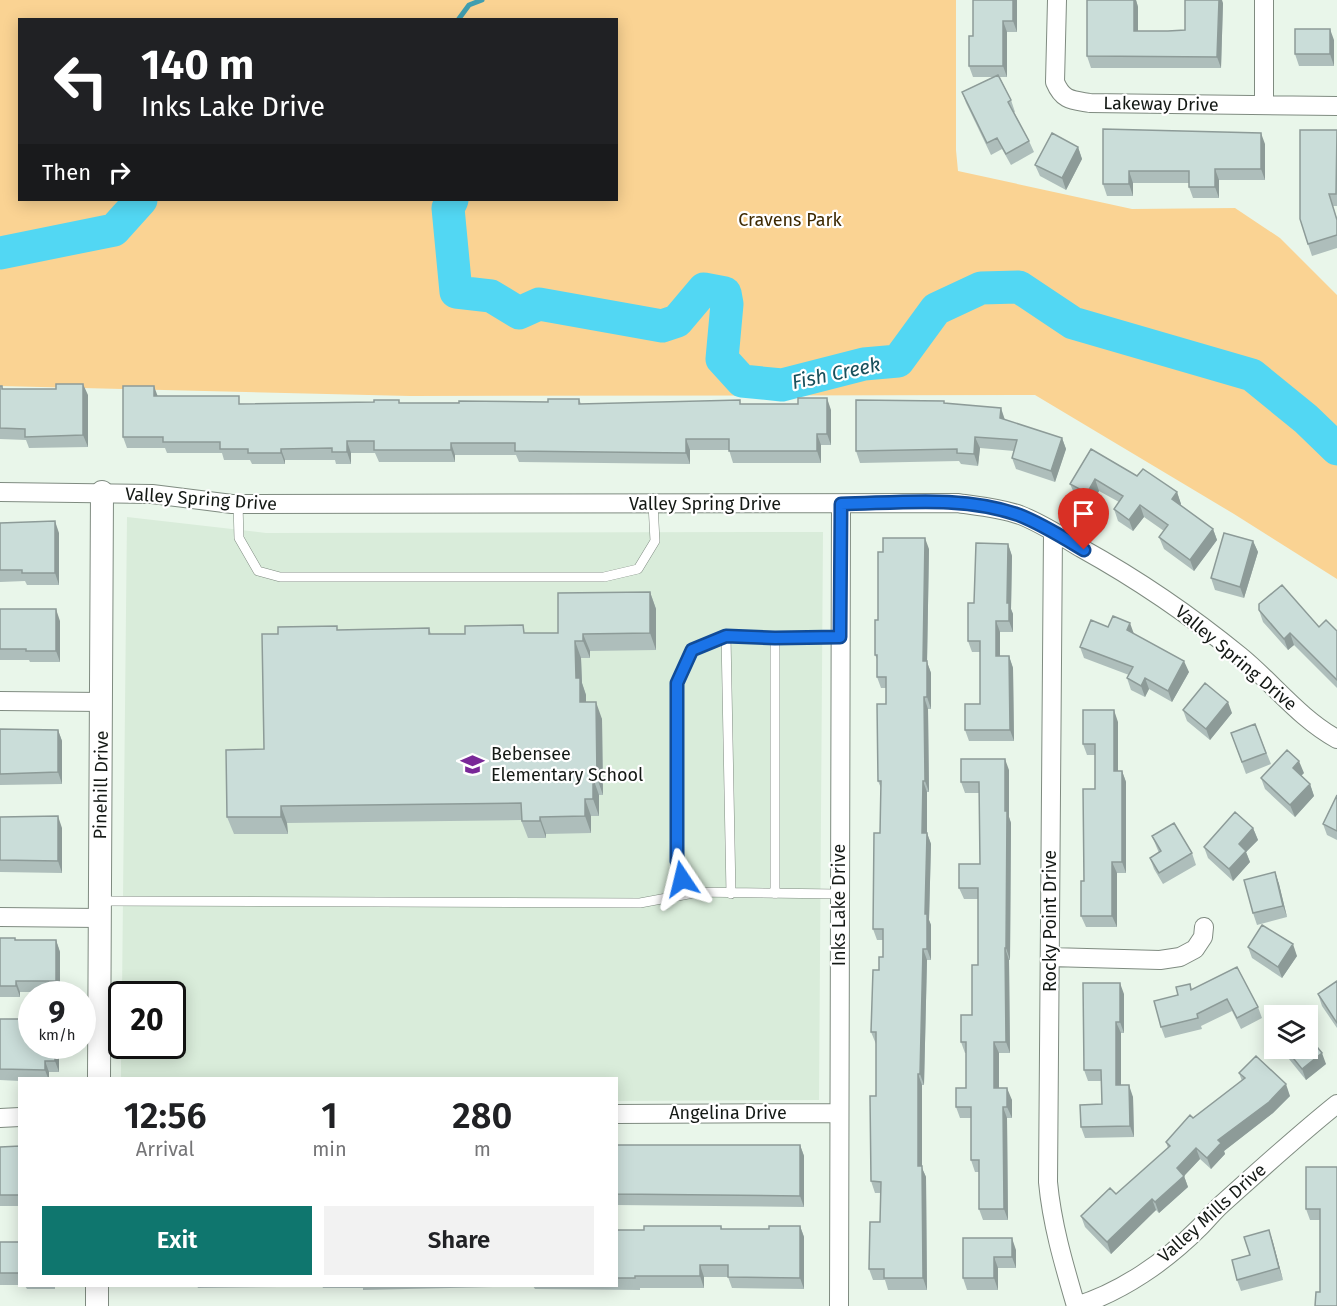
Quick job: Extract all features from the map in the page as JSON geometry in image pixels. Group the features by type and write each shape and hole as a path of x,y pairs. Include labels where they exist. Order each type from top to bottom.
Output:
{"street":[{"name":"Lakeway Drive","path":"1057,0 1056,82 1060,94 1071,100 1090,103 1337,106"},
{"path":"1264,0 1264,105"},
{"name":"Valley Spring Drive","path":"0,492 152,494 196,501 238,504 957,503 990,507 1020,516 1053,532 1116,568 1180,609 1241,657 1305,716 1337,739"},
{"name":"Pinehill Drive","path":"99,1077 102,492"},
{"name":"Inks Lake Drive","path":"839,1306 841,504"},
{"name":"Rocky Point Drive","path":"1053,532 1048,1182 1050,1209 1057,1243 1076,1306"},
{"path":"0,701 102,702"},
{"path":"0,917 99,909"},
{"path":"1050,957 1161,960 1180,957 1195,949 1203,937 1204,927"},
{"name":"Valley Mills Drive","path":"1076,1306 1092,1301 1134,1279 1173,1251 1220,1206 1337,1104"},
{"name":"Angelina Drive","path":"618,1114 839,1113"},
{"path":"0,1118 18,1117"},
{"path":"97,1287 97,1306"}],"lane":[{"path":"238,504 239,538 258,571 280,577 604,577 638,569 655,541 653,504"},
{"path":"839,894 693,892 682,879 677,861 677,683 692,650 726,636 840,637"},
{"path":"726,636 731,894"},
{"path":"775,638 775,894"},
{"path":"99,909 640,903 699,892"}],"shaded area":[{"name":"Bebensee Elementary School","path":"127,517 266,533 823,532 819,1100 618,1101 618,1077 121,1077 121,1059 186,1059 186,981 122,981"}],"green space":[{"name":"Cravens Park","path":"0,0 956,0 958,171 1132,209 1235,208 1280,238 1337,295 1337,579 1234,514 1035,395 410,396 0,386"}],"building":[{"path":"973,0 1013,0 1013,21 1003,21 1003,66 969,66 969,36 973,36"},
{"path":"1087,0 1134,0 1134,31 1168,31 1185,30 1185,0 1219,0 1217,57 1087,56"},
{"path":"1295,29 1330,29 1330,54 1295,54"},
{"path":"998,75 1011,100 1008,102 1029,141 1006,154 997,138 987,143 962,92"},
{"path":"1103,129 1261,133 1261,169 1215,169 1215,187 1189,187 1189,171 1129,171 1129,184 1103,184"},
{"path":"1300,130 1337,130 1336,194 1329,194 1337,220 1337,235 1308,244 1300,219"},
{"path":"1052,133 1078,147 1062,178 1035,165"},
{"path":"56,384 83,384 83,435 25,437 25,429 0,428 0,386 2,389 56,389"},
{"path":"123,386 154,386 154,396 239,396 239,404 374,402 374,400 399,400 399,403 548,402 548,399 579,399 579,404 740,400 740,404 798,404 798,398 827,398 827,434 817,434 817,451 729,451 729,439 686,439 686,453 515,451 515,443 451,443 451,450 374,450 374,441 347,441 347,452 332,452 332,448 281,449 281,453 248,453 248,449 220,449 220,442 163,442 163,437 123,437"},
{"path":"856,400 944,401 944,403 1001,408 1000,418 1062,438 1051,471 1012,458 1017,440 975,437 974,454 957,453 957,449 856,451"},
{"path":"1091,449 1137,476 1143,469 1177,492 1172,499 1213,529 1190,560 1159,537 1168,525 1140,505 1129,520 1114,509 1123,496 1095,479 1087,493 1070,484"},
{"path":"55,521 55,573 0,570 0,523"},
{"path":"1224,533 1253,541 1240,587 1211,578"},
{"path":"883,538 925,538 923,661 927,661 927,697 924,697 925,781 923,781 922,833 927,833 925,914 927,914 927,949 923,949 920,1074 918,1074 918,1166 922,1166 923,1278 884,1278 884,1269 869,1269 870,1222 880,1222 881,1182 871,1181 870,1096 876,1096 876,1032 871,1032 873,970 879,970 879,957 883,957 883,929 873,929 874,833 880,833 881,781 878,781 877,704 886,704 886,677 877,677 877,655 875,655 875,620 878,620 878,552 883,552"},
{"path":"976,543 1008,544 1009,621 996,621 996,656 1009,656 1010,730 965,730 965,704 980,704 980,641 968,641 968,603 974,603"},
{"path":"1282,585 1319,627 1326,620 1337,631 1337,680 1290,633 1284,639 1259,610 1259,604"},
{"path":"650,592 650,633 583,634 583,641 575,641 576,678 580,678 580,702 596,702 597,778 593,778 593,799 585,799 585,816 540,817 540,821 522,821 521,803 281,806 281,817 227,817 226,750 264,749 262,634 278,634 278,627 337,626 337,630 429,628 429,634 465,634 465,626 523,625 524,633 558,633 558,593"},
{"path":"0,609 56,609 56,651 0,649"},
{"path":"1113,616 1130,623 1127,630 1184,661 1168,691 1145,678 1141,686 1127,678 1133,667 1080,647 1091,620 1108,627"},
{"path":"1205,683 1228,702 1206,729 1183,710"},
{"path":"1083,710 1114,710 1114,771 1122,771 1122,862 1112,862 1112,916 1081,916 1081,881 1084,881 1083,789 1095,789 1095,744 1083,744"},
{"path":"1255,724 1266,753 1242,762 1231,733"},
{"path":"0,729 58,730 58,772 0,774"},
{"path":"1287,750 1299,761 1293,768 1310,784 1290,805 1261,778"},
{"path":"961,759 1005,759 1005,811 1007,811 1006,1042 994,1042 994,1088 1007,1088 1007,1107 1003,1107 1004,1209 979,1209 979,1160 971,1160 971,1107 956,1107 956,1088 966,1088 966,1042 961,1042 961,1015 972,1015 972,965 978,965 978,888 959,888 959,864 980,864 979,782 961,782"},
{"path":"1337,795 1337,831 1323,824"},
{"path":"1235,812 1253,828 1239,844 1246,851 1229,869 1204,847"},
{"path":"58,816 58,861 0,860 0,817"},
{"path":"1174,823 1192,853 1159,873 1150,858 1161,851 1152,836"},
{"path":"1275,872 1283,906 1253,913 1244,880"},
{"path":"1262,925 1293,944 1278,967 1248,947"},
{"path":"0,938 56,940 56,981 16,981 16,986 0,986"},
{"path":"1237,967 1258,1007 1237,1018 1227,999 1197,1014 1198,1018 1161,1027 1154,1001 1178,995 1176,987 1190,984 1191,990"},
{"path":"1337,981 1337,1023 1318,994"},
{"path":"1083,983 1120,983 1120,1022 1116,1022 1116,1085 1129,1085 1130,1126 1081,1127 1080,1105 1102,1104 1101,1070 1084,1070"},
{"path":"0,1019 18,1019 18,1059 55,1059 55,1061 45,1061 45,1070 0,1069"},
{"path":"1256,1056 1286,1084 1269,1102 1218,1140 1221,1143 1207,1158 1196,1148 1177,1168 1184,1176 1155,1202 1152,1199 1107,1242 1081,1216 1110,1188 1116,1194 1170,1146 1166,1142 1190,1115 1193,1118 1245,1078 1239,1073"},
{"path":"1294,1059 1314,1059 1302,1069"},
{"path":"618,1145 800,1145 800,1196 618,1194"},
{"path":"18,1146 18,1195 0,1195 0,1147"},
{"path":"1306,1167 1337,1167 1337,1306 1315,1306 1316,1292 1320,1292 1320,1209 1306,1209"},
{"path":"644,1226 721,1226 721,1229 769,1229 769,1226 800,1226 800,1278 728,1277 728,1265 700,1265 700,1276 618,1278 618,1230 644,1230"},
{"path":"1269,1230 1279,1268 1237,1280 1232,1260 1250,1255 1244,1237"},
{"path":"963,1238 1012,1238 1012,1257 994,1257 994,1278 963,1278"},
{"path":"0,1242 18,1242 18,1273 0,1273"}],"waterway":[{"path":"459,18 469,5 482,0"},
{"name":"Fish Creek","path":"0,253 114,230 140,201"},
{"name":"Fish Creek","path":"452,201 448,208 456,292 491,296 519,313 539,304 662,326 677,321 704,289 725,293 727,304 722,359 742,381 782,385 864,364 898,361 936,309 981,288 1019,287 1073,323 1252,375 1306,419 1337,449"}],"place":[{"name":"Bebensee Elementary School","path":"473,764"}],"route":[{"path":"682,879 677,861 677,683 692,650 726,636 840,637 841,504 957,503 990,507 1020,516 1084,550"}]}
